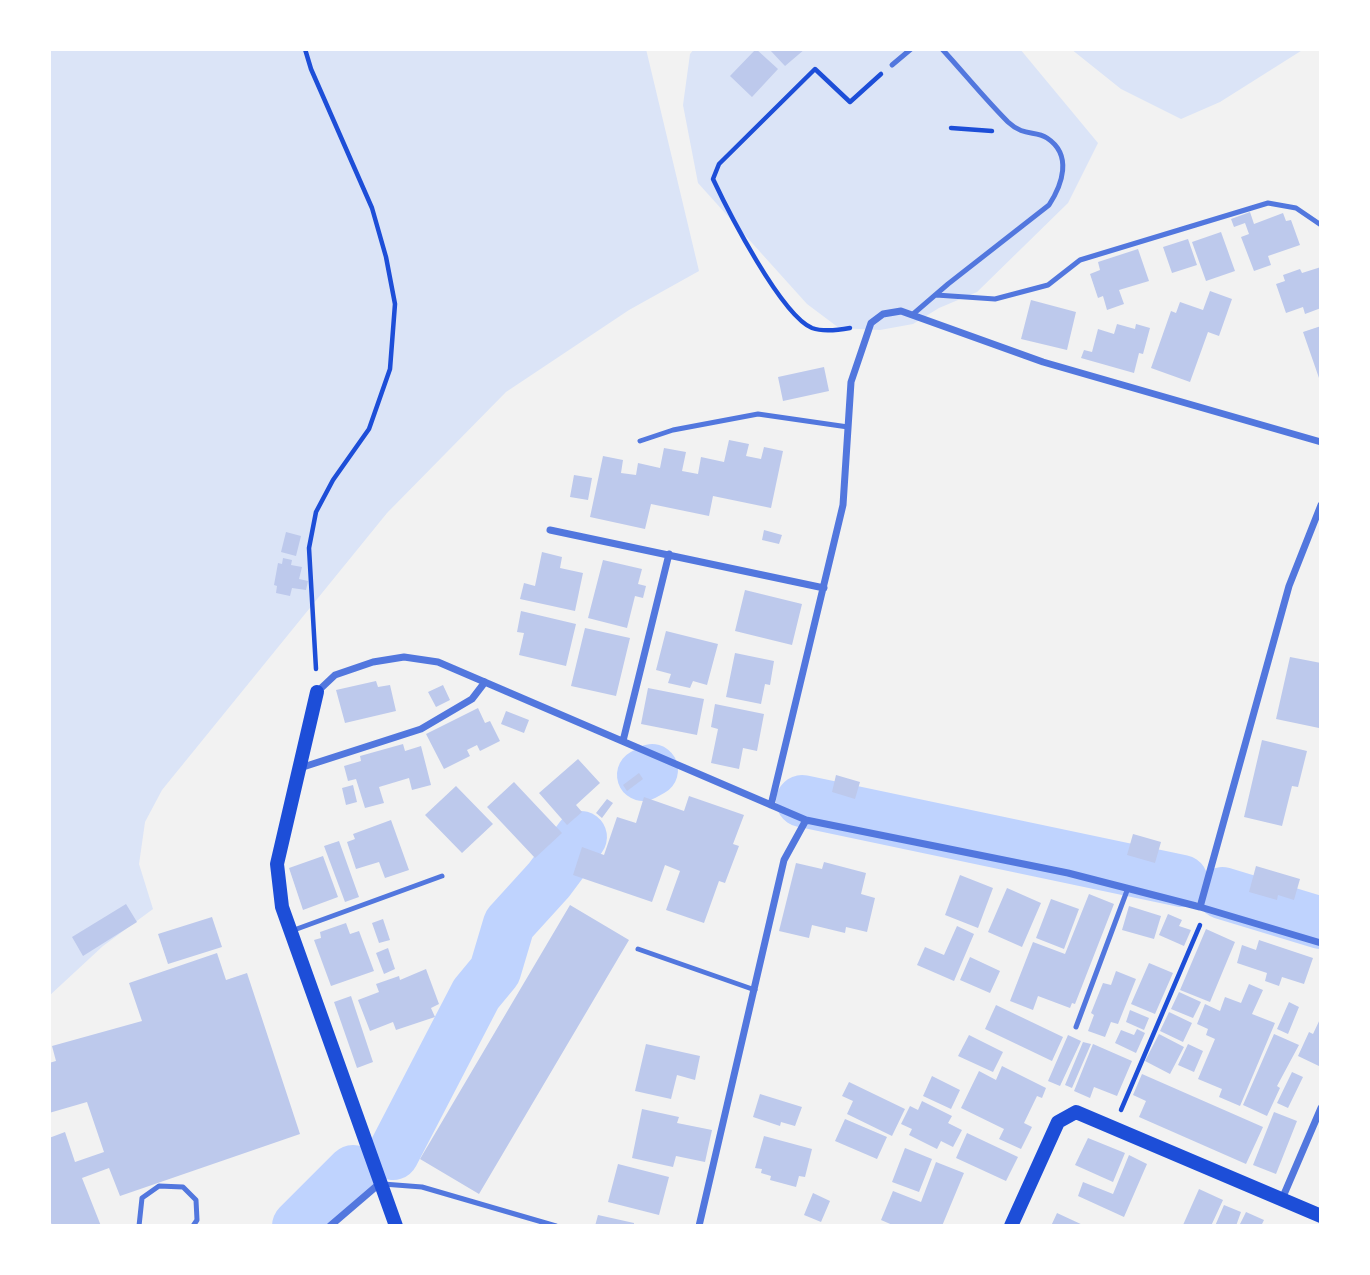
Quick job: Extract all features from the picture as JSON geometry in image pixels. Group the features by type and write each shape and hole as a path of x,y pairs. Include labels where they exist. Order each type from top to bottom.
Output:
{"main road":[{"path":"317,692 277,864 282,907 396,1226"},
{"path":"1011,1226 1058,1122 1076,1112 1321,1216"}],"street":[{"path":"771,805 843,505 851,382 871,323 883,314 901,311 1043,362 1321,442"},
{"path":"1200,907 1289,586 1321,505"},
{"path":"550,530 824,588"},
{"path":"623,741 669,554"},
{"path":"317,692 335,675 373,662 404,657 438,662 806,820 1068,873 1200,907 1321,943"},
{"path":"299,768 421,729 472,699 485,682"},
{"path":"699,1226 784,860 806,820"},
{"path":"1282,1199 1321,1108"},
{"path":"330,1226 380,1184"}],"lane":[{"path":"892,65 911,49"},
{"path":"912,315 1049,205 1060,187 1064,167 1057,148 1046,137 1024,134 1009,124 942,49"},
{"path":"936,295 995,299 1048,285 1080,260 1268,203 1296,208 1321,225"},
{"path":"640,441 673,430 758,414 848,427"},
{"path":"291,931 442,876"},
{"path":"1076,1027 1128,888"},
{"path":"638,949 755,990"},
{"path":"380,1184 422,1187 556,1226"},
{"path":"139,1226 142,1198 159,1186 183,1187 196,1200 197,1220 193,1226"}],"path":[{"path":"305,49 311,69 372,208 395,304 390,369 369,429 333,480 316,512 309,548 317,692"},
{"path":"871,323 836,331 812,328 795,315 768,279 726,208 713,179 719,164 815,69 850,102 892,65"},
{"path":"951,128 1024,134"},
{"path":"1114,1128 1202,919 1200,907"}],"shaded area":[{"path":"49,49 646,49 699,271 629,310 506,392 387,513 162,790 145,822 139,864 153,909 103,946 49,996"},
{"path":"694,49 1020,49 1098,143 1068,203 977,292 939,308 913,324 880,330 839,328 807,304 698,183 683,105 690,54"},
{"path":"1071,49 1304,49 1220,102 1181,119 1121,89"}],"building":[{"path":"756,49 778,69 752,97 730,76"},
{"path":"805,49 785,66 770,50"},
{"path":"1250,212 1254,224 1283,213 1286,221 1291,220 1300,245 1268,256 1271,265 1254,271 1241,237 1249,234 1245,223 1234,227 1231,219"},
{"path":"1221,232 1235,271 1206,281 1192,242"},
{"path":"1188,239 1197,265 1172,273 1163,247"},
{"path":"1138,249 1149,281 1119,290 1124,304 1107,310 1103,296 1098,298 1090,274 1100,270 1098,262"},
{"path":"1321,267 1321,308 1305,314 1303,307 1286,313 1276,284 1285,281 1283,275 1300,269 1302,273"},
{"path":"1210,291 1232,299 1219,336 1208,332 1190,382 1151,368 1171,311 1176,313 1180,302 1203,310"},
{"path":"1031,300 1076,312 1067,350 1021,339"},
{"path":"1117,324 1135,329 1136,324 1150,328 1143,354 1139,353 1134,373 1081,358 1084,350 1092,352 1098,329 1114,334"},
{"path":"1321,326 1321,377 1319,378 1303,332"},
{"path":"824,367 829,391 783,401 778,377"},
{"path":"729,440 749,444 746,456 761,459 764,447 783,451 771,508 713,496 709,516 651,504 645,529 590,517 603,456 623,460 621,473 636,475 638,463 660,468 664,448 686,452 682,471 698,474 701,457 724,462"},
{"path":"574,475 592,478 588,500 570,497"},
{"path":"764,530 782,535 779,544 762,540"},
{"path":"286,532 301,536 296,556 281,552"},
{"path":"542,552 562,557 560,568 583,573 575,611 520,599 524,583 535,586"},
{"path":"283,558 292,560 291,565 302,567 299,579 308,581 306,590 292,588 290,596 276,593 277,586 274,585 278,563 282,564"},
{"path":"603,560 642,569 638,584 646,586 643,598 635,596 627,628 588,618"},
{"path":"745,590 802,604 792,645 735,631"},
{"path":"521,611 576,624 566,666 519,655 524,633 517,632"},
{"path":"585,628 630,638 616,696 571,686"},
{"path":"666,631 718,644 707,685 693,681 690,688 668,683 671,674 656,670"},
{"path":"735,653 774,661 770,685 765,684 761,704 726,697"},
{"path":"1290,657 1321,663 1319,728 1276,719"},
{"path":"376,681 378,687 390,685 396,711 345,723 336,690"},
{"path":"443,685 450,700 436,707 428,692"},
{"path":"648,688 704,699 697,735 641,724"},
{"path":"715,704 764,714 757,751 743,748 739,769 711,763 718,729 711,727"},
{"path":"478,708 485,723 490,721 500,741 480,751 477,745 467,750 470,756 444,769 426,734"},
{"path":"506,711 529,720 524,733 501,724"},
{"path":"1262,740 1307,751 1298,787 1292,786 1282,826 1244,817"},
{"path":"403,744 405,751 421,746 431,785 412,790 409,778 379,787 384,803 365,808 356,779 348,781 344,766 361,761 360,756"},
{"path":"578,759 600,783 576,805 582,812 567,825 539,793"},
{"path":"639,773 643,779 627,791 623,785"},
{"path":"836,775 860,782 855,799 832,792"},
{"path":"514,782 562,833 535,858 487,807"},
{"path":"353,785 357,802 346,805 342,788"},
{"path":"456,786 493,824 462,853 425,815"},
{"path":"689,796 744,815 733,844 739,846 725,883 719,881 704,923 666,910 680,871 665,865 652,902 573,875 582,847 604,855 617,817 636,823 644,797 684,811"},
{"path":"607,799 613,803 602,818 596,813"},
{"path":"391,820 409,870 385,878 379,862 356,869 347,842 355,839 353,834"},
{"path":"1133,834 1161,842 1155,863 1127,855"},
{"path":"339,841 359,897 345,902 324,846"},
{"path":"323,856 338,897 303,910 289,868"},
{"path":"824,862 866,873 861,894 875,898 867,932 846,927 845,933 812,925 809,938 779,931 796,863 822,869"},
{"path":"1256,866 1300,879 1294,900 1278,895 1277,900 1249,892"},
{"path":"960,875 993,888 978,928 945,915"},
{"path":"1007,888 1041,903 1022,947 988,932"},
{"path":"1089,894 1114,904 1075,1004 1072,1003 1070,1008 1038,996 1033,1010 1010,1001 1033,942 1065,954"},
{"path":"1051,899 1079,909 1064,949 1036,938"},
{"path":"126,904 137,922 83,956 72,937"},
{"path":"570,905 629,940 479,1194 420,1159"},
{"path":"1129,906 1161,916 1154,939 1122,930"},
{"path":"1168,914 1182,920 1179,926 1191,930 1184,946 1159,935"},
{"path":"212,917 222,947 168,964 158,934"},
{"path":"383,919 390,940 379,943 372,923"},
{"path":"346,923 350,934 359,931 374,971 331,986 314,940 321,938 320,932"},
{"path":"957,926 974,934 954,981 917,965 925,947 944,955"},
{"path":"1206,929 1235,942 1210,1002 1180,990"},
{"path":"1259,940 1313,958 1304,984 1282,977 1279,986 1265,981 1267,973 1237,963 1242,945 1256,950"},
{"path":"388,948 395,969 384,974 376,953"},
{"path":"217,953 226,980 247,973 300,1134 120,1196 109,1168 82,1178 101,1226 52,1226 49,1216 49,1138 65,1132 75,1162 104,1152 87,1102 49,1113 49,1063 56,1061 52,1046 142,1021 129,983"},
{"path":"970,957 1000,971 990,993 960,980"},
{"path":"1149,963 1173,973 1155,1014 1131,1004"},
{"path":"426,969 439,1004 431,1008 435,1017 396,1030 393,1022 370,1031 358,1000 379,992 376,984 399,976 400,980"},
{"path":"1116,971 1136,979 1118,1024 1111,1022 1105,1037 1088,1031 1094,1015 1091,1013 1103,983 1111,985"},
{"path":"1249,984 1263,990 1252,1014 1275,1023 1240,1106 1219,1097 1222,1089 1198,1079 1215,1039 1206,1035 1208,1029 1197,1024 1205,1004 1220,1011 1225,997 1241,1003"},
{"path":"1179,992 1201,1002 1193,1018 1171,1009"},
{"path":"351,996 373,1062 357,1068 334,1002"},
{"path":"1289,1002 1299,1007 1288,1034 1277,1029"},
{"path":"996,1005 1063,1037 1052,1061 985,1029"},
{"path":"1130,1010 1149,1018 1144,1030 1126,1022"},
{"path":"1169,1012 1192,1023 1183,1042 1160,1031"},
{"path":"1321,1017 1321,1067 1298,1056 1309,1032 1313,1034"},
{"path":"1137,1029 1145,1033 1136,1053 1115,1043 1121,1030 1134,1035"},
{"path":"1159,1034 1184,1047 1170,1074 1145,1061"},
{"path":"1274,1034 1299,1045 1277,1086 1280,1088 1267,1116 1243,1105"},
{"path":"969,1035 1003,1052 993,1072 958,1056"},
{"path":"1068,1035 1081,1041 1060,1086 1048,1081"},
{"path":"1083,1042 1091,1044 1072,1088 1065,1085"},
{"path":"646,1044 700,1056 695,1080 677,1075 671,1099 635,1091"},
{"path":"1093,1044 1132,1061 1117,1096 1094,1087 1090,1098 1074,1091"},
{"path":"1188,1044 1203,1051 1194,1072 1178,1065"},
{"path":"1002,1066 1046,1088 1042,1098 1037,1096 1024,1123 1032,1127 1021,1149 999,1139 1004,1129 961,1108 979,1071 996,1080"},
{"path":"1292,1072 1303,1077 1288,1108 1277,1103"},
{"path":"1142,1074 1263,1127 1246,1164 1139,1117 1146,1101 1133,1095"},
{"path":"932,1076 960,1090 951,1109 923,1096"},
{"path":"849,1082 905,1109 892,1136 847,1114 853,1101 842,1096"},
{"path":"760,1094 802,1107 795,1126 781,1122 780,1126 753,1117"},
{"path":"922,1101 952,1116 948,1123 962,1130 953,1147 941,1141 937,1149 909,1135 912,1129 901,1124 910,1106 918,1110"},
{"path":"642,1109 679,1117 677,1123 712,1130 705,1162 676,1156 673,1167 632,1158"},
{"path":"1274,1112 1297,1121 1276,1174 1253,1165"},
{"path":"845,1119 887,1137 877,1159 835,1141"},
{"path":"967,1133 1018,1157 1006,1181 956,1158"},
{"path":"764,1136 812,1149 805,1177 799,1176 796,1187 770,1180 771,1176 761,1173 762,1169 755,1168"},
{"path":"1088,1138 1125,1153 1113,1182 1075,1165"},
{"path":"905,1148 932,1159 919,1192 892,1182"},
{"path":"1129,1155 1147,1164 1124,1217 1078,1196 1083,1182 1113,1194"},
{"path":"936,1162 964,1173 942,1226 895,1226 881,1220 893,1191 921,1202"},
{"path":"618,1164 669,1177 659,1215 608,1202"},
{"path":"1199,1189 1223,1200 1211,1226 1183,1225"},
{"path":"813,1193 830,1201 821,1222 804,1215"},
{"path":"1224,1205 1241,1212 1236,1226 1215,1226"},
{"path":"1246,1212 1264,1220 1261,1226 1239,1226"},
{"path":"1057,1213 1085,1226 1051,1226"},
{"path":"598,1215 634,1223 634,1226 595,1226"}],"waterway":[{"path":"643,775 652,770"},
{"path":"802,801 1182,881"},
{"path":"393,1154 476,994 495,971 509,924 549,880 581,837"},
{"path":"1222,893 1321,923"},
{"path":"298,1226 353,1171"}]}
